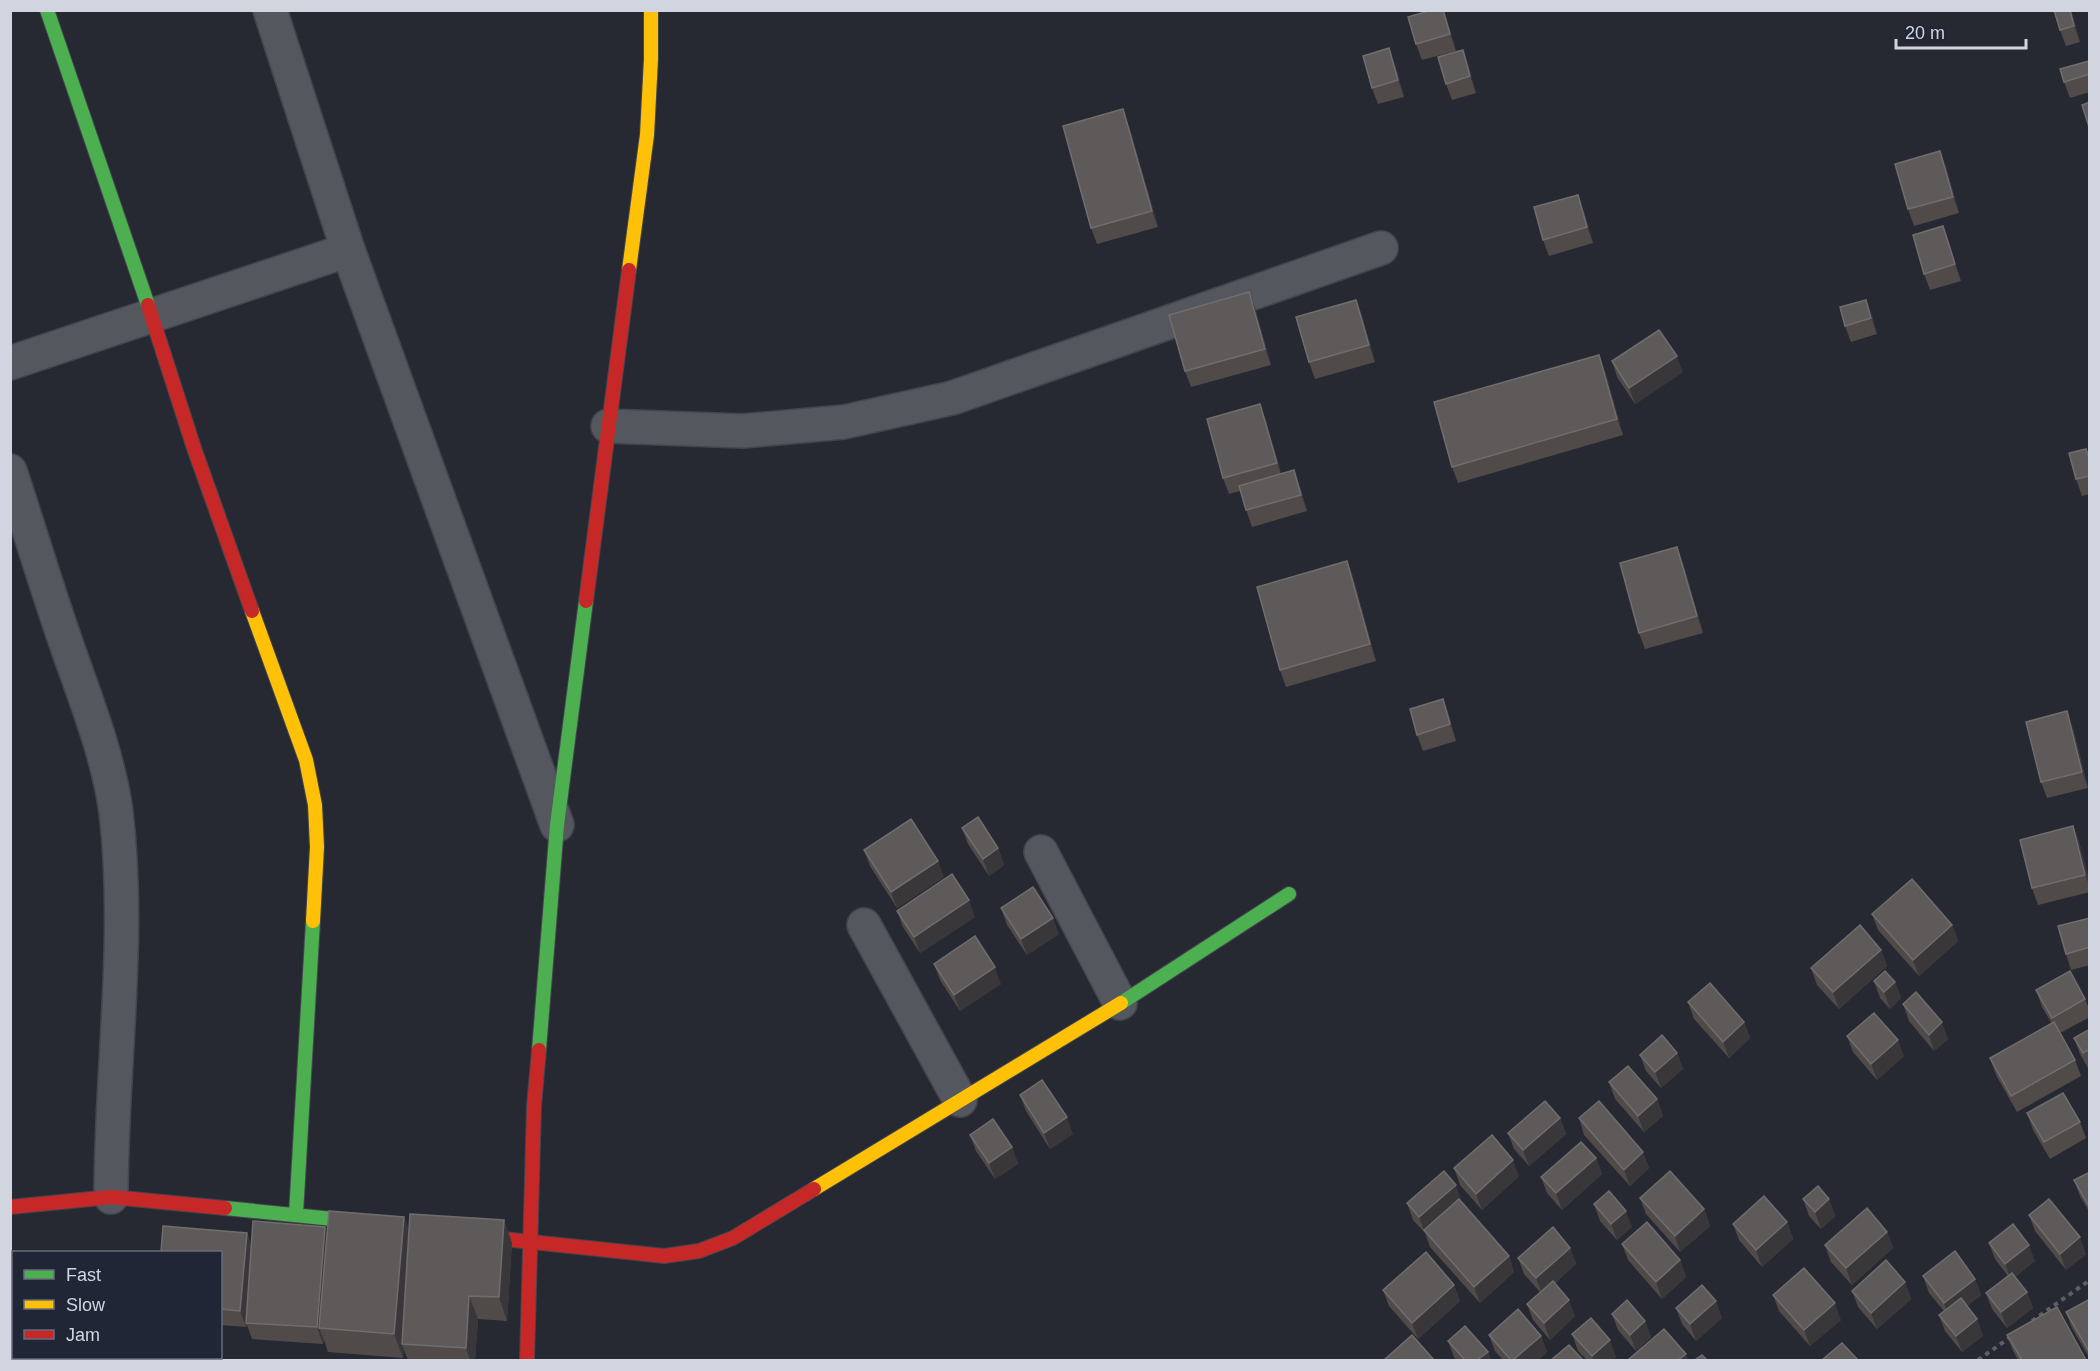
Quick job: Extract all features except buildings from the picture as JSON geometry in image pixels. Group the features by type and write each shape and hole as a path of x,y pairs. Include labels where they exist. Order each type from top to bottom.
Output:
{"street":[{"path":"47,10 152,316 194,448 306,760 315,805 316,848 296,1214"},
{"path":"270,10 348,250 557,825"},
{"path":"527,1360 534,1106 557,825 647,135 651,10"},
{"path":"608,426 742,431 844,422 908,409 952,398 1381,248"},
{"path":"10,363 348,250"},
{"path":"10,471 101,743 116,811 122,922 111,1141 111,1197"},
{"path":"1041,852 1119,1003"},
{"path":"447,1232 664,1256 699,1251 733,1238 1119,1003 1290,894"},
{"path":"864,926 960,1100"},
{"path":"10,1207 111,1197 296,1214 389,1226"}],"path":[{"path":"2025,1327 2090,1280"},
{"path":"1978,1360 2015,1334"}],"traffic: fast":[{"path":"47,10 148,305"},
{"path":"539,1050 557,825 586,601"},
{"path":"1121,1003 1289,894"},
{"path":"296,1214 313,921"},
{"path":"225,1208 373,1223"}],"traffic: slow":[{"path":"629,270 647,135 651,10"},
{"path":"252,611 306,760 315,805 317,847 313,921"},
{"path":"814,1189 1121,1003"}],"traffic: jam":[{"path":"586,601 629,270"},
{"path":"148,305 194,448 252,611"},
{"path":"527,1360 534,1106 539,1050"},
{"path":"466,1235 664,1256 699,1251 733,1238 814,1189"},
{"path":"10,1207 111,1197 225,1208"}]}
